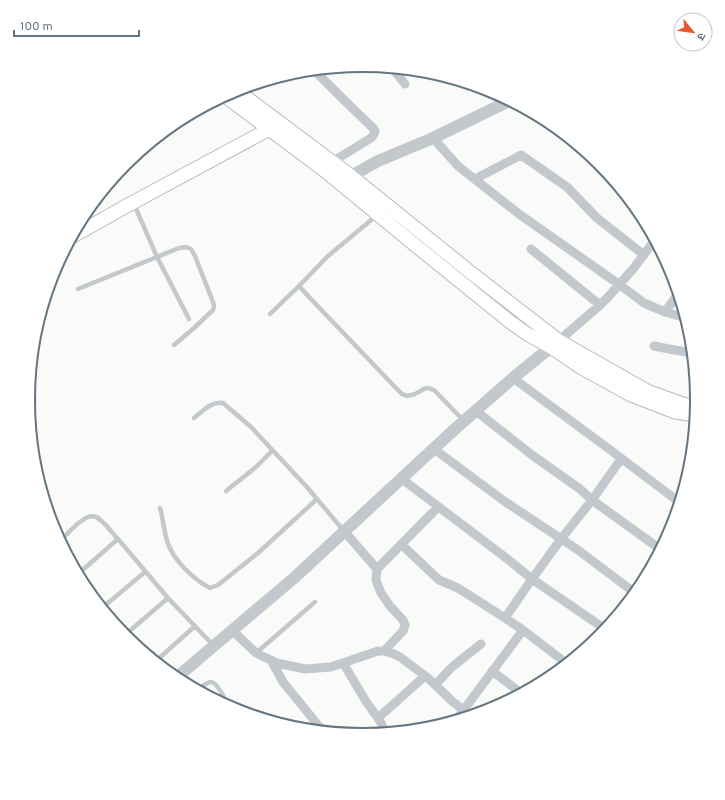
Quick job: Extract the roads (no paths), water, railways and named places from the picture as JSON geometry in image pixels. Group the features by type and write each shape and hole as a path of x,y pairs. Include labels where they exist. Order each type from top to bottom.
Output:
{"main road":[{"path":"242,95 275,126 345,180 470,272 582,368 631,395 675,412 689,414"},
{"path":"231,100 332,162 345,180 378,214 527,334 555,344 647,391 690,406"},
{"path":"82,231 275,126"}],"street":[{"path":"398,74 405,84"},
{"path":"319,75 375,131 371,138 332,162"},
{"path":"345,180 378,161 434,138 503,104"},
{"path":"434,138 458,166 519,214 644,303 679,316"},
{"path":"475,179 521,155 566,187 597,218 644,254"},
{"path":"183,673 294,578 513,378 600,305 620,285 651,245"},
{"path":"531,249 600,305"},
{"path":"665,312 674,299"},
{"path":"654,346 686,352"},
{"path":"513,378 609,448 621,459 675,499"},
{"path":"476,411 532,455 656,546"},
{"path":"434,449 504,501 578,550 630,589"},
{"path":"505,618 561,539 592,500 621,459"},
{"path":"402,479 532,579 600,626"},
{"path":"384,651 403,631 405,625 403,620 390,606 381,593 376,580 377,569 438,507"},
{"path":"344,531 377,569"},
{"path":"401,544 439,580 458,588 505,618 562,660"},
{"path":"232,630 256,653 277,663 305,669 331,667 371,653 384,651 394,654 424,676 464,711"},
{"path":"469,710 492,671 523,630"},
{"path":"435,685 452,667 481,644"},
{"path":"271,660 283,682 318,725"},
{"path":"344,663 383,727"},
{"path":"492,671 516,689"},
{"path":"378,718 424,676"}],"lane":[{"path":"133,202 189,319"},
{"path":"270,314 328,256 378,214"},
{"path":"78,289 179,248 186,247 191,249 214,306 213,310 174,345"},
{"path":"299,286 402,394 408,396 416,394 425,388 430,388 435,391 464,422"},
{"path":"194,418 211,404 218,402 223,403 251,427 306,486 344,531"},
{"path":"226,491 256,467 272,451"},
{"path":"160,508 167,542 178,562 204,585 210,588 218,585 258,553 317,499"},
{"path":"65,536 88,516 96,516 118,539 168,598 214,646"},
{"path":"83,570 118,539"},
{"path":"107,604 145,572"},
{"path":"130,631 168,598"},
{"path":"256,653 315,602"},
{"path":"160,657 195,626"},
{"path":"203,686 209,682 216,684 223,696"}]}
